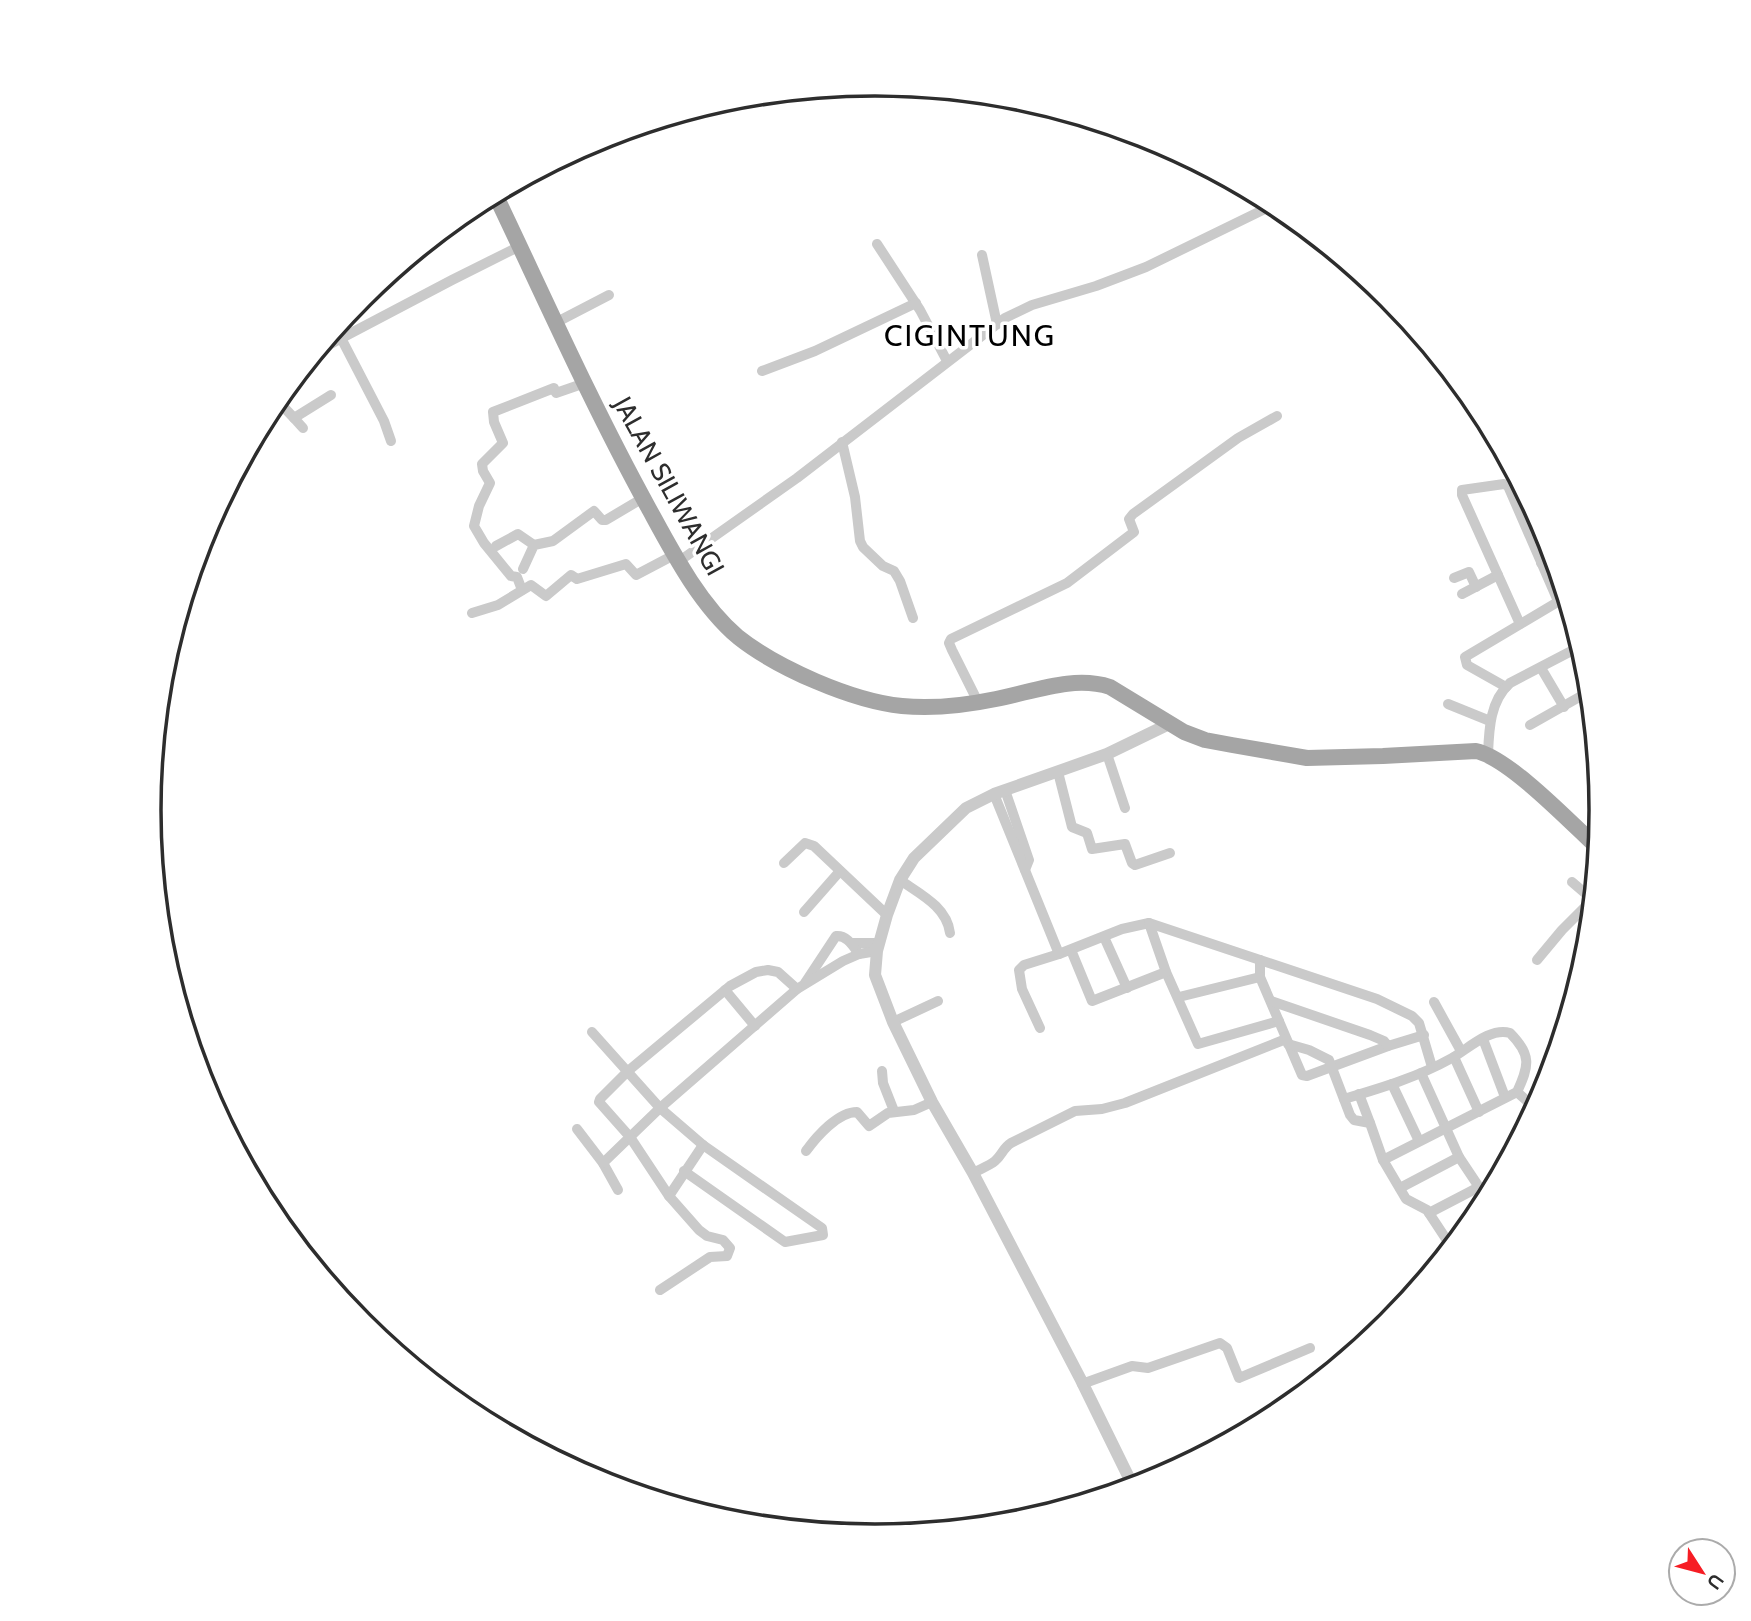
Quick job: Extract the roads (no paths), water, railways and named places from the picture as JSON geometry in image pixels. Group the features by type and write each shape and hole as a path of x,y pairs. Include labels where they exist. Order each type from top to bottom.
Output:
{"main road":[{"name":"JALAN SILIWANGI","path":"500,204 585,383 676,558 715,613 737,635 766,655 809,678 868,700 901,706 978,702 1065,684 1088,682 1110,687 1169,724 1205,740 1307,758 1383,757 1476,751 1488,754"},
{"path":"1488,754 1534,789 1589,839"}],"street":[{"path":"472,613 498,605 532,586 546,596 572,575 577,579 626,564 636,575 676,558 797,478 997,324 1032,305 1096,286 1146,267 1262,210"},
{"path":"877,244 916,303 947,361"},
{"path":"391,441 384,421 341,338 520,246"},
{"path":"982,255 997,324"},
{"path":"556,322 609,295"},
{"path":"762,371 815,351 916,303"},
{"path":"522,590 517,577 511,576 474,526 479,506 490,483 481,466 503,443 494,422 493,412 554,388 556,393 585,383"},
{"path":"294,418 331,395"},
{"path":"286,409 303,428"},
{"path":"978,702 952,650 949,643 951,639 1074,578 1134,531 1129,519 1133,514 1238,438 1277,416"},
{"path":"842,442 855,497 860,541 883,566 894,571 913,618"},
{"path":"1520,624 1462,495 1462,489 1504,484 1508,486 1541,563 1552,583"},
{"path":"496,546 518,534 534,545 553,541 594,511 602,520 606,520 643,498"},
{"path":"523,569 534,545"},
{"path":"1454,578 1469,572 1476,587"},
{"path":"1462,594 1498,575"},
{"path":"1506,687 1467,664 1465,657 1558,601"},
{"path":"1488,754 1490,721 1506,687 1571,651"},
{"path":"1541,668 1564,707"},
{"path":"1530,726 1580,697"},
{"path":"1448,704 1490,721"},
{"path":"1129,1478 973,1173 932,1102 893,1023 875,975 878,947 900,880 914,858 966,808 1000,792 1107,754 1169,724"},
{"path":"1107,754 1125,808"},
{"path":"1058,772 1072,827 1087,833 1092,849 1125,844 1132,863 1136,864 1170,853"},
{"path":"1000,792 1025,870 1092,1001 1166,972"},
{"path":"784,863 803,844 809,843 887,915"},
{"path":"804,912 840,871"},
{"path":"900,880 943,912 950,933"},
{"path":"1572,882 1585,893"},
{"path":"1537,960 1583,911"},
{"path":"1040,1028 1022,989 1019,971 1024,965 1149,923 1398,1009 1419,1023 1433,1067"},
{"path":"1149,923 1166,972 1199,1045 1279,1021"},
{"path":"801,986 833,937 839,935 852,943 878,947"},
{"path":"1104,937 1127,988"},
{"path":"852,943 859,954"},
{"path":"603,1163 660,1108 801,986 843,961 878,947"},
{"path":"1260,960 1260,977 1302,1075 1307,1076 1424,1035"},
{"path":"660,1290 713,1257 727,1256 730,1248 723,1240 706,1236 669,1196 630,1137 599,1100 628,1071 725,990 757,972 768,970 778,972 801,986"},
{"path":"1178,997 1260,977"},
{"path":"725,990 755,1026"},
{"path":"893,1023 938,1001"},
{"path":"1271,1001 1370,1035 1384,1041 1388,1046"},
{"path":"1434,1002 1479,1112"},
{"path":"592,1032 660,1108 703,1145 822,1228 823,1235 785,1242 684,1171"},
{"path":"1344,1099 1421,1073 1483,1039 1506,1032 1513,1035 1524,1051 1528,1063 1527,1071 1517,1091 1382,1160"},
{"path":"1483,1039 1505,1097"},
{"path":"973,1173 997,1160 1004,1147 1076,1111 1102,1109 1125,1103 1287,1041 1329,1060 1354,1120 1370,1123"},
{"path":"883,1071 883,1083 894,1111"},
{"path":"1421,1073 1459,1157 1479,1187 1429,1213"},
{"path":"1392,1084 1419,1142"},
{"path":"1517,1091 1527,1101"},
{"path":"1359,1094 1382,1160 1406,1199 1429,1213 1446,1239"},
{"path":"806,1151 819,1134 850,1113 858,1112 869,1126 894,1111 914,1110 932,1102"},
{"path":"577,1129 603,1163 618,1190"},
{"path":"669,1196 703,1145"},
{"path":"1400,1188 1459,1157"},
{"path":"706,1236 713,1257"},
{"path":"1082,1384 1132,1366 1149,1368 1220,1343 1227,1348 1239,1378 1310,1348"}],"district":[{"name":"CIGINTUNG","path":"970,335"}]}
